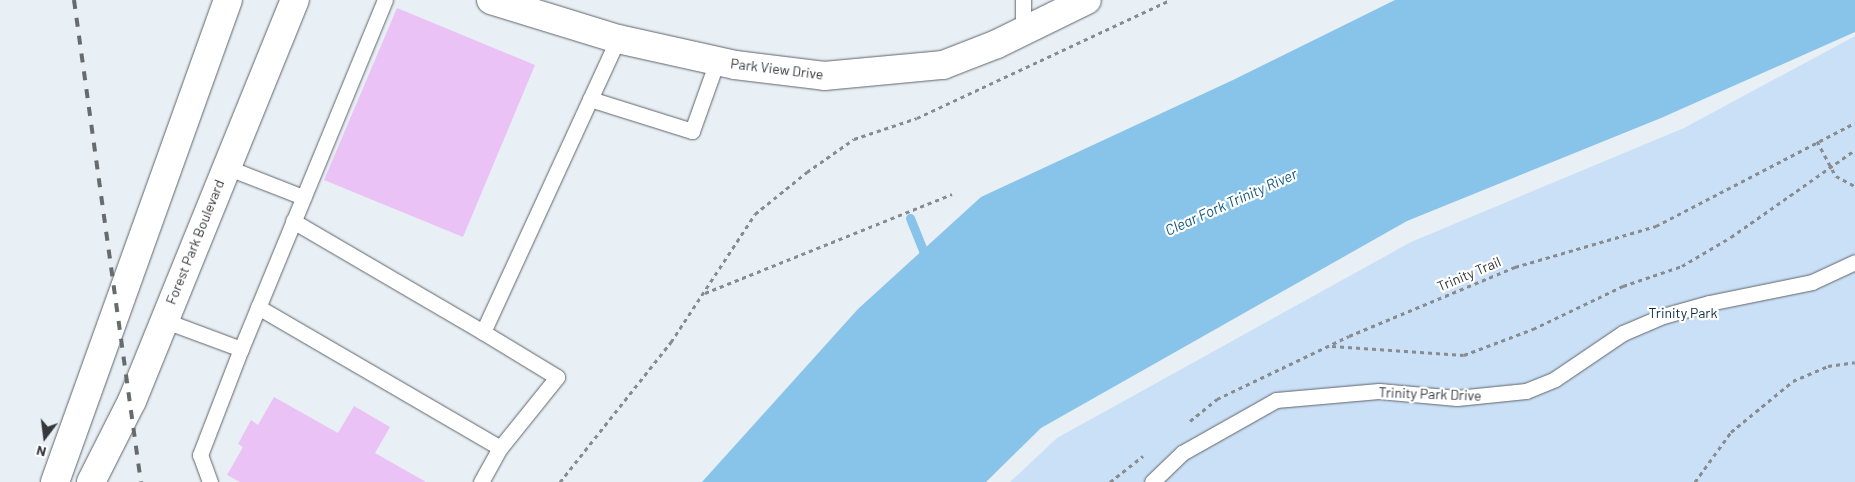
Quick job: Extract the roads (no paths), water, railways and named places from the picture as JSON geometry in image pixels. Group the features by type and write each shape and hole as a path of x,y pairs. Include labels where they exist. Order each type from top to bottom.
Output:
{"main road":[{"path":"55,482 228,0"},
{"name":"Forest Park Boulevard","path":"91,482 132,401 163,320 295,0"},
{"name":"Park View Drive","path":"491,0 618,39 717,61 824,76 943,65 1024,31 1087,0"}],"lane":[{"path":"210,482 200,455 258,307 385,0"},
{"path":"1023,0 1024,31"},
{"path":"483,332 618,39"},
{"path":"590,99 692,131 717,61"},
{"path":"226,167 303,198"},
{"path":"294,221 557,377 500,448 481,482"},
{"name":"Trinity Park Drive","path":"1152,482 1182,453 1276,400 1379,392 1457,398 1526,391 1555,379 1623,333 1662,316 1709,303 1812,282 1855,262"},
{"path":"258,307 500,448"},
{"path":"163,320 241,349"}],"water":[{"name":"Clear Fork Trinity River","path":"1395,0 1855,0 1855,32 1661,118 1407,221 1041,428 986,482 702,482 858,309 981,197 1233,80"}],"waterway":[{"path":"910,218 927,260"}],"railway":[{"path":"74,0 141,482"}],"park label":[{"name":"Trinity Park","path":"1683,313"}]}
